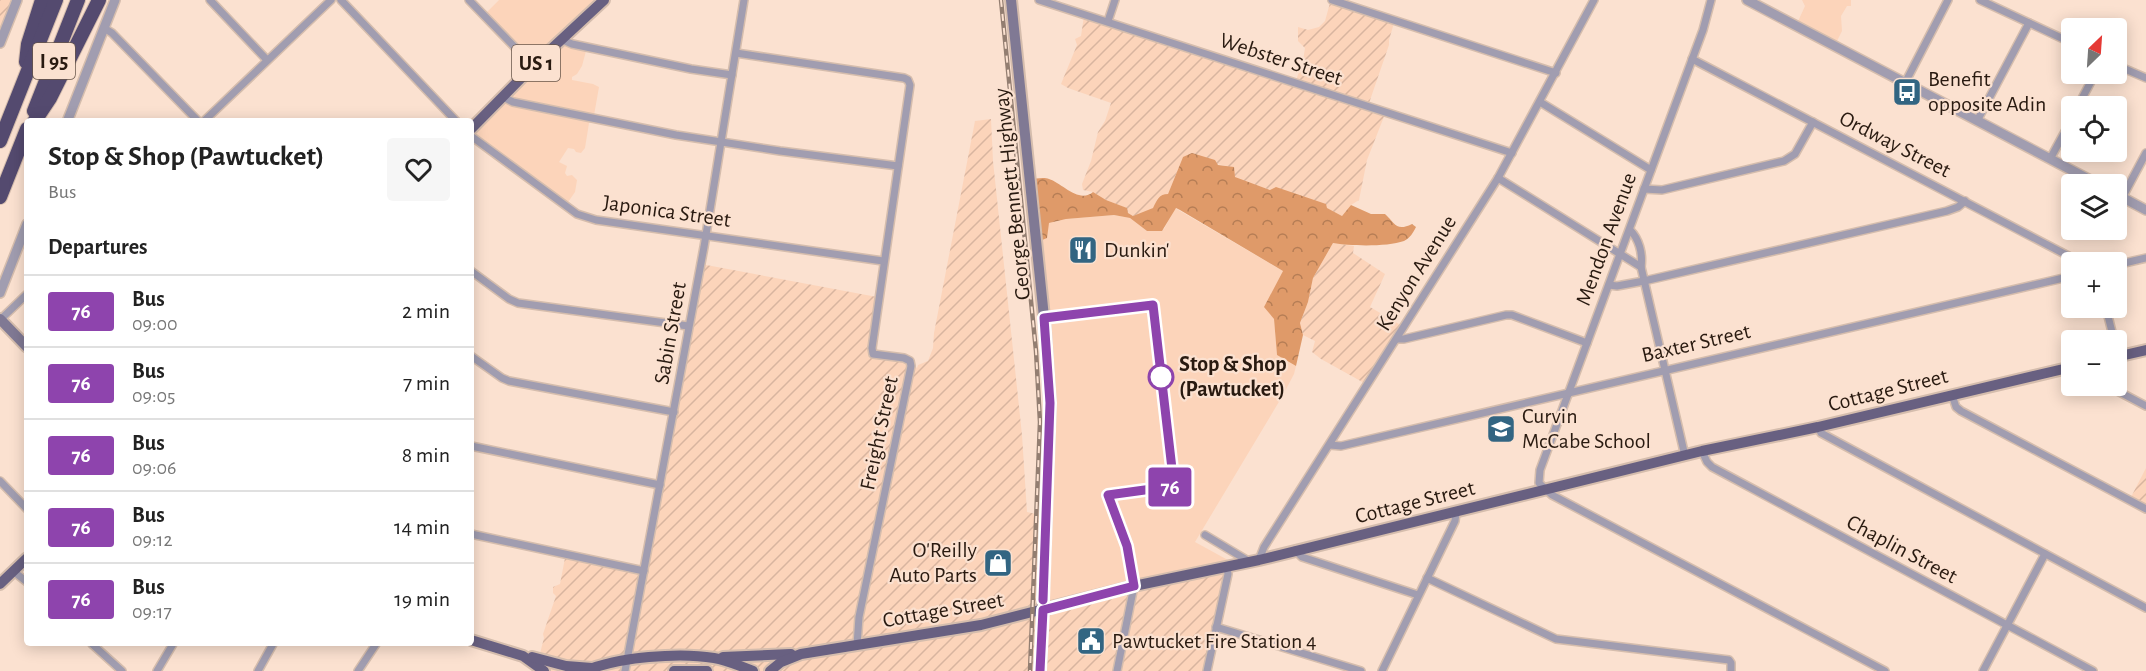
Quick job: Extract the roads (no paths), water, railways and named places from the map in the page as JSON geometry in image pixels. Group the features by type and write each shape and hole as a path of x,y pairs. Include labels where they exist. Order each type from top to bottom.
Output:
{"highway":[{"path":"22,87 28,44 42,0"},
{"name":"I 95","path":"0,141 56,0"},
{"name":"I 95","path":"34,118 78,0"},
{"path":"35,118 50,98 99,0"},
{"path":"0,197 24,137"}],"main road":[{"name":"George Bennett Highway","path":"1011,0 1049,369 1050,429 1040,671"},
{"name":"US 1","path":"474,126 600,2"},
{"path":"0,319 24,344"},
{"path":"2127,353 2146,350"},
{"name":"Cottage Street","path":"770,671 781,662 801,654 981,626 1134,586 1255,561 1702,451 1818,428 2061,370"},
{"path":"0,584 24,561"},
{"path":"474,641 523,656 589,670 684,656 714,658 801,654"},
{"path":"523,656 544,671"},
{"path":"714,658 753,671"},
{"path":"674,671 707,671"}],"street":[{"path":"0,43 17,0"},
{"path":"69,118 115,0"},
{"path":"210,0 267,60"},
{"path":"205,118 331,0"},
{"path":"341,0 453,118"},
{"path":"469,0 533,66"},
{"name":"Sabin Street","path":"626,665 706,235 744,0"},
{"name":"Webster Street","path":"1039,0 1512,153"},
{"path":"1108,21 1115,0"},
{"path":"1332,0 1556,74"},
{"name":"Kenyon Avenue","path":"1255,561 1498,178 1594,0"},
{"name":"Mendon Avenue","path":"1544,489 1539,483 1540,470 1707,19 1711,0"},
{"path":"1747,0 2079,174"},
{"path":"1905,83 1948,0"},
{"path":"1980,0 2061,38"},
{"path":"1977,121 2029,23"},
{"path":"104,28 112,33 197,118"},
{"path":"563,40 569,44 732,75"},
{"name":"Freight Street","path":"736,53 870,72 908,80 910,85 872,348 873,354 904,358 910,361 911,366 859,617 857,645"},
{"name":"Ordway Street","path":"1692,59 2061,252"},
{"path":"2127,69 2146,78"},
{"path":"503,97 603,121 722,142 898,166"},
{"path":"1540,102 1651,170"},
{"path":"1644,189 1662,190 1784,161 1795,154 1813,122"},
{"name":"Japonica Street","path":"474,137 578,214 596,220 883,261"},
{"path":"2050,159 2061,139"},
{"path":"2127,184 2146,153"},
{"path":"1498,178 1641,267"},
{"path":"2127,200 2146,210"},
{"path":"1609,285 1617,286 1644,281 1947,211 1958,207 1965,201"},
{"path":"1630,230 1635,235 1640,248 1644,281 1685,456"},
{"path":"0,293 24,232"},
{"path":"2127,262 2146,258"},
{"path":"474,273 518,303 688,326"},
{"name":"Baxter Street","path":"1330,445 1341,446 2061,279"},
{"path":"0,319 24,297"},
{"path":"1397,339 1512,315 1587,343"},
{"path":"474,358 501,378 509,381 674,412"},
{"path":"1952,395 1956,407 1961,411 2146,508"},
{"path":"2127,396 2146,406"},
{"path":"1818,428 1821,433 2146,608"},
{"path":"474,447 660,484"},
{"name":"Chaplin Street","path":"1702,451 1712,467 2093,671"},
{"path":"0,481 24,506"},
{"path":"1544,489 1668,558 1885,671"},
{"path":"1382,671 1455,521 1455,513"},
{"path":"474,535 644,571"},
{"path":"1205,535 1255,561"},
{"path":"1295,550 1302,557 1418,595"},
{"path":"1983,671 2045,554"},
{"path":"1207,671 1228,574 1227,567"},
{"path":"13,571 24,580"},
{"path":"1427,578 1556,639 1729,660 1731,671"},
{"path":"1117,671 1134,586"},
{"path":"1216,627 1361,671"},
{"path":"94,646 122,671"},
{"path":"157,671 172,646"},
{"path":"258,671 272,646"},
{"path":"358,671 375,646"}],"railway":[{"path":"1001,0 1036,351 1040,422 1030,671"}],"place":[{"name":"Benefit opposite Adin","path":"1907,92"},
{"name":"Dunkin'","path":"1083,250"},
{"name":"Stop & Shop (Pawtucket)","path":"1161,377"},
{"name":"Curvin McCabe School","path":"1501,429"},
{"name":"O'Reilly Auto Parts","path":"998,563"},
{"name":"Pawtucket Fire Station 4","path":"1091,641"}]}
